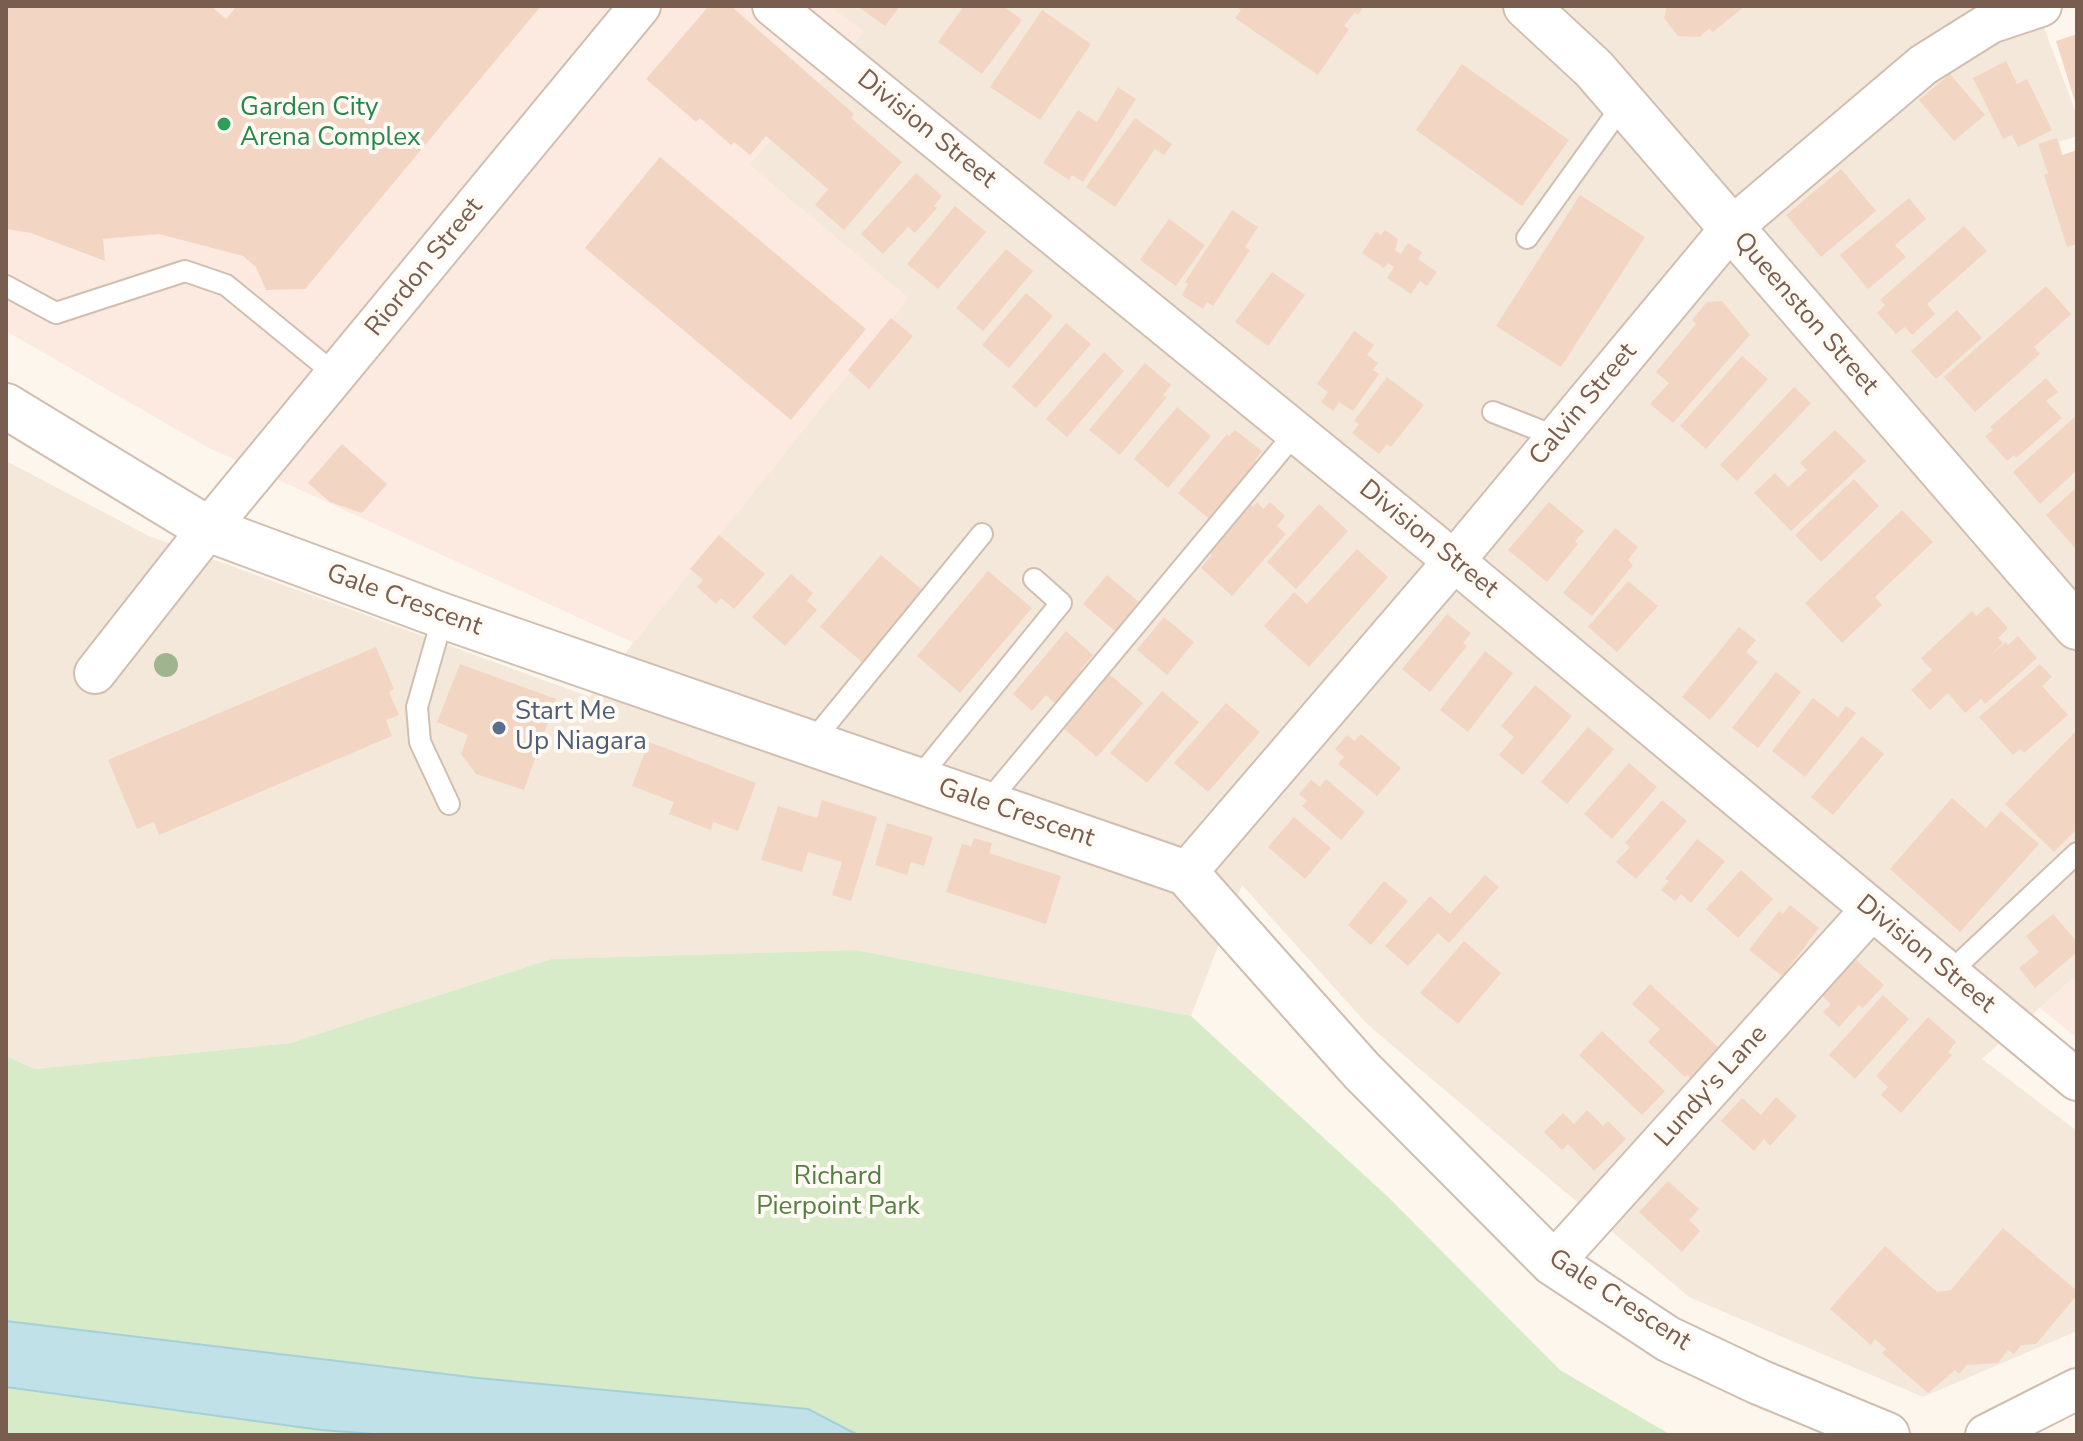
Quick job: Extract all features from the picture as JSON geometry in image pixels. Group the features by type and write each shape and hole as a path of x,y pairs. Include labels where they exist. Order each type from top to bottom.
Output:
{"street":[{"name":"Riordon Street","path":"95,673 208,529 640,6"},
{"name":"Division Street","path":"773,6 1454,561 2077,1080"},
{"name":"Queenston Street","path":"1526,6 1594,69 2077,627"},
{"name":"Calvin Street","path":"1186,873 1454,561 1731,228 1923,65 1990,23 2041,6"},
{"name":"Gale Crescent","path":"6,406 208,529 443,616 1186,873 1361,1070 1553,1263 1668,1339 1759,1382 1887,1435"},
{"name":"Lundy's Lane","path":"1553,1263 1871,910"},
{"path":"1986,1435 2077,1389"}],"lane":[{"path":"1527,238 1624,103"},
{"path":"6,286 56,313 185,271 226,285 336,375"},
{"path":"1493,412 1557,437"},
{"path":"986,804 1296,432"},
{"path":"811,743 982,534"},
{"path":"917,780 1061,603 1034,579"},
{"path":"443,616 417,707 420,742 449,804"},
{"path":"1948,974 2077,853"}],"shaded area":[{"path":"6,6 828,6 865,31 749,165 909,298 634,643 207,447 6,331"},
{"path":"828,6 2036,6 2077,116 2077,136 2059,142 2077,212 2077,975 1982,1059 2077,1131 2077,1331 1923,1397 1689,1297 1367,1024 1242,885 1191,1016 856,950 551,959 290,1043 35,1069 6,1056 6,461 149,536 590,697 908,298 749,165 864,31"},
{"path":"2077,975 2077,1038 2040,1008"}],"green space":[{"name":"Richard Pierpoint Park","path":"856,950 1191,1016 1387,1196 1560,1370 1671,1435 6,1435 6,1056 35,1069 290,1043 551,959"}],"water":[{"path":"6,1321 478,1378 808,1409 858,1435 388,1435 321,1430 6,1387"}],"building":[{"name":"Garden City Arena Complex","path":"6,6 211,6 226,19 237,6 541,6 305,289 266,290 256,267 243,256 159,234 103,239 105,261 31,233 6,229"},
{"path":"709,6 731,6 854,114 851,118 902,162 844,230 815,205 828,189 766,136 750,155 734,142 731,145 700,118 696,122 646,79"},
{"path":"857,6 900,6 885,26"},
{"path":"964,6 1003,6 1022,20 982,74 938,42"},
{"path":"1235,6 1364,6 1344,26 1349,29 1318,75 1235,18 1241,10"},
{"path":"1667,6 1745,6 1713,32 1709,29 1699,37 1678,36 1664,18"},
{"path":"1042,10 1091,44 1040,120 990,87"},
{"path":"2077,34 2077,105 2076,105 2056,41"},
{"path":"2006,61 2017,84 2027,79 2052,130 2018,147 2012,135 2003,139 1973,78"},
{"path":"1462,64 1569,140 1522,206 1416,130"},
{"path":"1950,74 1985,115 1954,141 1919,100"},
{"path":"1118,87 1136,99 1083,182 1072,175 1069,180 1043,163 1078,110 1097,122"},
{"path":"1135,118 1172,144 1164,155 1155,149 1115,207 1086,187"},
{"path":"2057,138 2062,155 2077,150 2077,244 2067,247 2044,175 2048,173 2038,144"},
{"path":"660,157 866,329 791,420 585,248"},
{"path":"1841,169 1876,211 1821,257 1786,215"},
{"path":"916,173 942,196 934,206 937,208 915,233 908,227 883,254 861,234"},
{"path":"1580,195 1645,237 1561,367 1496,326"},
{"path":"1909,198 1926,219 1895,245 1906,257 1868,289 1840,255"},
{"path":"955,206 986,232 938,289 907,264"},
{"path":"1232,210 1258,227 1245,247 1250,250 1213,306 1207,302 1203,309 1182,295 1188,284 1185,282"},
{"path":"1169,219 1205,245 1176,286 1140,260"},
{"path":"1964,226 1987,251 1927,304 1935,314 1912,335 1905,327 1896,334 1877,313 1885,305 1880,300"},
{"path":"1385,230 1398,239 1395,250 1401,254 1408,243 1422,252 1418,259 1437,272 1427,286 1420,281 1411,294 1387,278 1394,267 1388,263 1384,268 1362,253 1376,232 1381,235"},
{"path":"1006,249 1033,271 983,331 956,308"},
{"path":"1272,272 1305,295 1268,346 1235,322"},
{"path":"2046,286 2071,314 2034,347 2040,354 1975,412 1944,377"},
{"path":"1026,293 1053,316 1009,368 982,345"},
{"path":"1722,301 1750,335 1673,423 1650,404 1669,383 1656,372 1696,324 1692,320 1707,302"},
{"path":"1957,310 1982,338 1936,379 1911,351"},
{"path":"891,318 913,336 869,389 848,370"},
{"path":"1066,323 1091,344 1036,408 1012,387"},
{"path":"1354,331 1374,345 1367,355 1378,363 1373,370 1379,374 1353,411 1339,402 1333,411 1321,402 1328,392 1317,384"},
{"path":"1104,352 1124,371 1067,437 1046,419"},
{"path":"1742,356 1768,379 1706,449 1680,426"},
{"path":"1145,363 1171,385 1163,395 1167,397 1120,455 1089,430"},
{"path":"1387,377 1424,405 1391,447 1387,444 1379,454 1352,433 1359,424 1354,421"},
{"path":"2046,378 2058,392 2046,401 2062,418 2016,458 2014,455 2007,461 1985,436 1993,430 1990,427"},
{"path":"1794,387 1811,403 1737,481 1720,465"},
{"path":"1177,407 1211,436 1168,488 1134,459"},
{"path":"2077,415 2077,470 2040,504 2013,472"},
{"path":"1235,430 1262,451 1255,460 1259,463 1212,521 1178,493 1227,434 1229,436"},
{"path":"1835,430 1866,461 1791,531 1754,493 1775,473 1788,487 1807,470 1800,463"},
{"path":"342,444 387,484 362,513 330,502 308,483"},
{"path":"1854,479 1879,506 1821,562 1795,535"},
{"path":"2077,487 2077,547 2075,548 2046,515"},
{"path":"1257,502 1263,509 1270,502 1285,516 1277,526 1286,534 1232,596 1201,568 1212,555 1209,551 1250,504 1253,507"},
{"path":"1549,502 1584,531 1575,541 1578,544 1547,582 1508,550"},
{"path":"1319,504 1348,531 1296,589 1267,562"},
{"path":"1902,510 1933,542 1875,597 1882,605 1842,643 1805,603"},
{"path":"1615,528 1638,547 1628,560 1633,565 1592,616 1563,593"},
{"path":"719,535 765,574 734,609 721,598 716,604 697,587 703,580 690,569"},
{"path":"1357,549 1388,577 1309,667 1264,626 1294,592 1307,604"},
{"path":"881,555 927,594 867,666 820,627"},
{"path":"988,571 1032,608 960,693 917,656"},
{"path":"791,574 813,593 807,601 817,610 785,646 752,617"},
{"path":"1107,575 1140,603 1116,632 1083,604"},
{"path":"1628,581 1658,606 1617,652 1588,627"},
{"path":"1988,606 2008,628 1998,638 2003,643 1990,656 2018,636 2037,658 1985,704 1981,699 1965,713 1948,693 1930,710 1911,690 1932,670 1921,658 1972,611 1976,616"},
{"path":"1447,614 1471,633 1463,643 1467,646 1430,692 1402,669"},
{"path":"1164,617 1194,642 1167,675 1137,650"},
{"path":"1739,627 1756,640 1746,652 1758,662 1710,720 1682,697"},
{"path":"1066,631 1093,655 1080,670 1085,675 1058,706 1046,695 1032,711 1013,694"},
{"path":"376,647 394,689 389,692 399,715 386,720 392,736 159,835 154,822 137,829 108,760"},
{"path":"1485,651 1513,673 1468,732 1440,710"},
{"name":"Start Me Up Niagara","path":"460,664 556,699 524,790 476,774 461,754 468,735 437,722"},
{"path":"2040,664 2052,677 2042,686 2068,715 2024,753 2020,749 2013,755 1979,717"},
{"path":"1776,672 1801,692 1758,748 1732,728"},
{"path":"1108,673 1143,703 1097,757 1062,727"},
{"path":"1535,685 1572,716 1523,775 1499,755 1514,737 1501,726"},
{"path":"1162,691 1199,722 1147,783 1110,753"},
{"path":"1813,698 1838,717 1846,706 1856,713 1805,777 1772,751"},
{"path":"1226,703 1260,732 1208,792 1174,763"},
{"path":"1588,727 1614,749 1567,804 1541,782"},
{"path":"2077,730 2077,829 2054,852 2005,804"},
{"path":"1361,734 1401,768 1377,796 1338,764 1344,757 1335,749 1347,735 1355,741"},
{"path":"1862,736 1884,754 1833,815 1811,797"},
{"path":"649,742 756,783 738,831 713,822 711,830 669,814 674,802 632,786"},
{"path":"1629,763 1657,787 1612,839 1584,814"},
{"path":"1326,779 1365,812 1341,840 1302,806 1307,801 1299,794 1311,780 1320,787"},
{"path":"1952,798 1986,828 2001,811 2039,844 1960,932 1890,869"},
{"path":"822,800 877,817 851,901 832,895 842,862 808,852 802,872 761,860 778,806 817,818"},
{"path":"1662,800 1687,821 1636,879 1616,862 1630,847 1625,843"},
{"path":"1294,817 1331,848 1305,879 1268,847"},
{"path":"887,823 933,837 924,866 911,862 907,875 875,865"},
{"path":"974,838 992,843 989,853 1061,876 1046,924 946,892 962,844 971,846"},
{"path":"1697,839 1725,861 1691,903 1681,894 1675,901 1661,890 1669,881 1665,879"},
{"path":"1741,870 1773,899 1738,938 1706,909"},
{"path":"1485,875 1499,887 1449,943 1438,933 1408,966 1385,946 1430,896 1450,914"},
{"path":"1384,881 1408,901 1371,945 1348,925"},
{"path":"1790,905 1819,928 1782,976 1749,950 1779,911 1783,914"},
{"path":"2053,914 2077,942 2077,952 2035,988 2019,968 2039,952 2026,936"},
{"path":"1464,941 1501,973 1458,1024 1420,993"},
{"path":"1854,958 1884,985 1863,1008 1859,1005 1839,1027 1823,1012 1831,1004 1820,994"},
{"path":"1650,984 1719,1048 1691,1078 1685,1077 1648,1042 1660,1029 1632,1004"},
{"path":"1883,995 1909,1019 1855,1079 1829,1055"},
{"path":"1928,1017 1956,1042 1948,1052 1952,1055 1901,1113 1881,1095 1888,1087 1876,1076"},
{"path":"1602,1031 1665,1091 1642,1115 1579,1055"},
{"path":"1776,1097 1797,1116 1770,1146 1764,1139 1754,1151 1721,1121 1742,1098 1761,1115"},
{"path":"1587,1110 1603,1126 1608,1121 1626,1139 1594,1171 1568,1144 1562,1150 1544,1132 1563,1113 1574,1124"},
{"path":"1668,1181 1699,1209 1689,1220 1700,1231 1682,1252 1639,1212"},
{"path":"2003,1228 2077,1291 2077,1295 2036,1344 2021,1345 2014,1354 2008,1350 1998,1363 1967,1365 1959,1374 1955,1370 1928,1393 1882,1353 1886,1349 1875,1339 1871,1345 1830,1309 1885,1246 1937,1292 1951,1290"}],"place":[{"name":"Garden City Arena Complex","path":"224,124"},
{"name":"Start Me Up Niagara","path":"499,728"}]}
